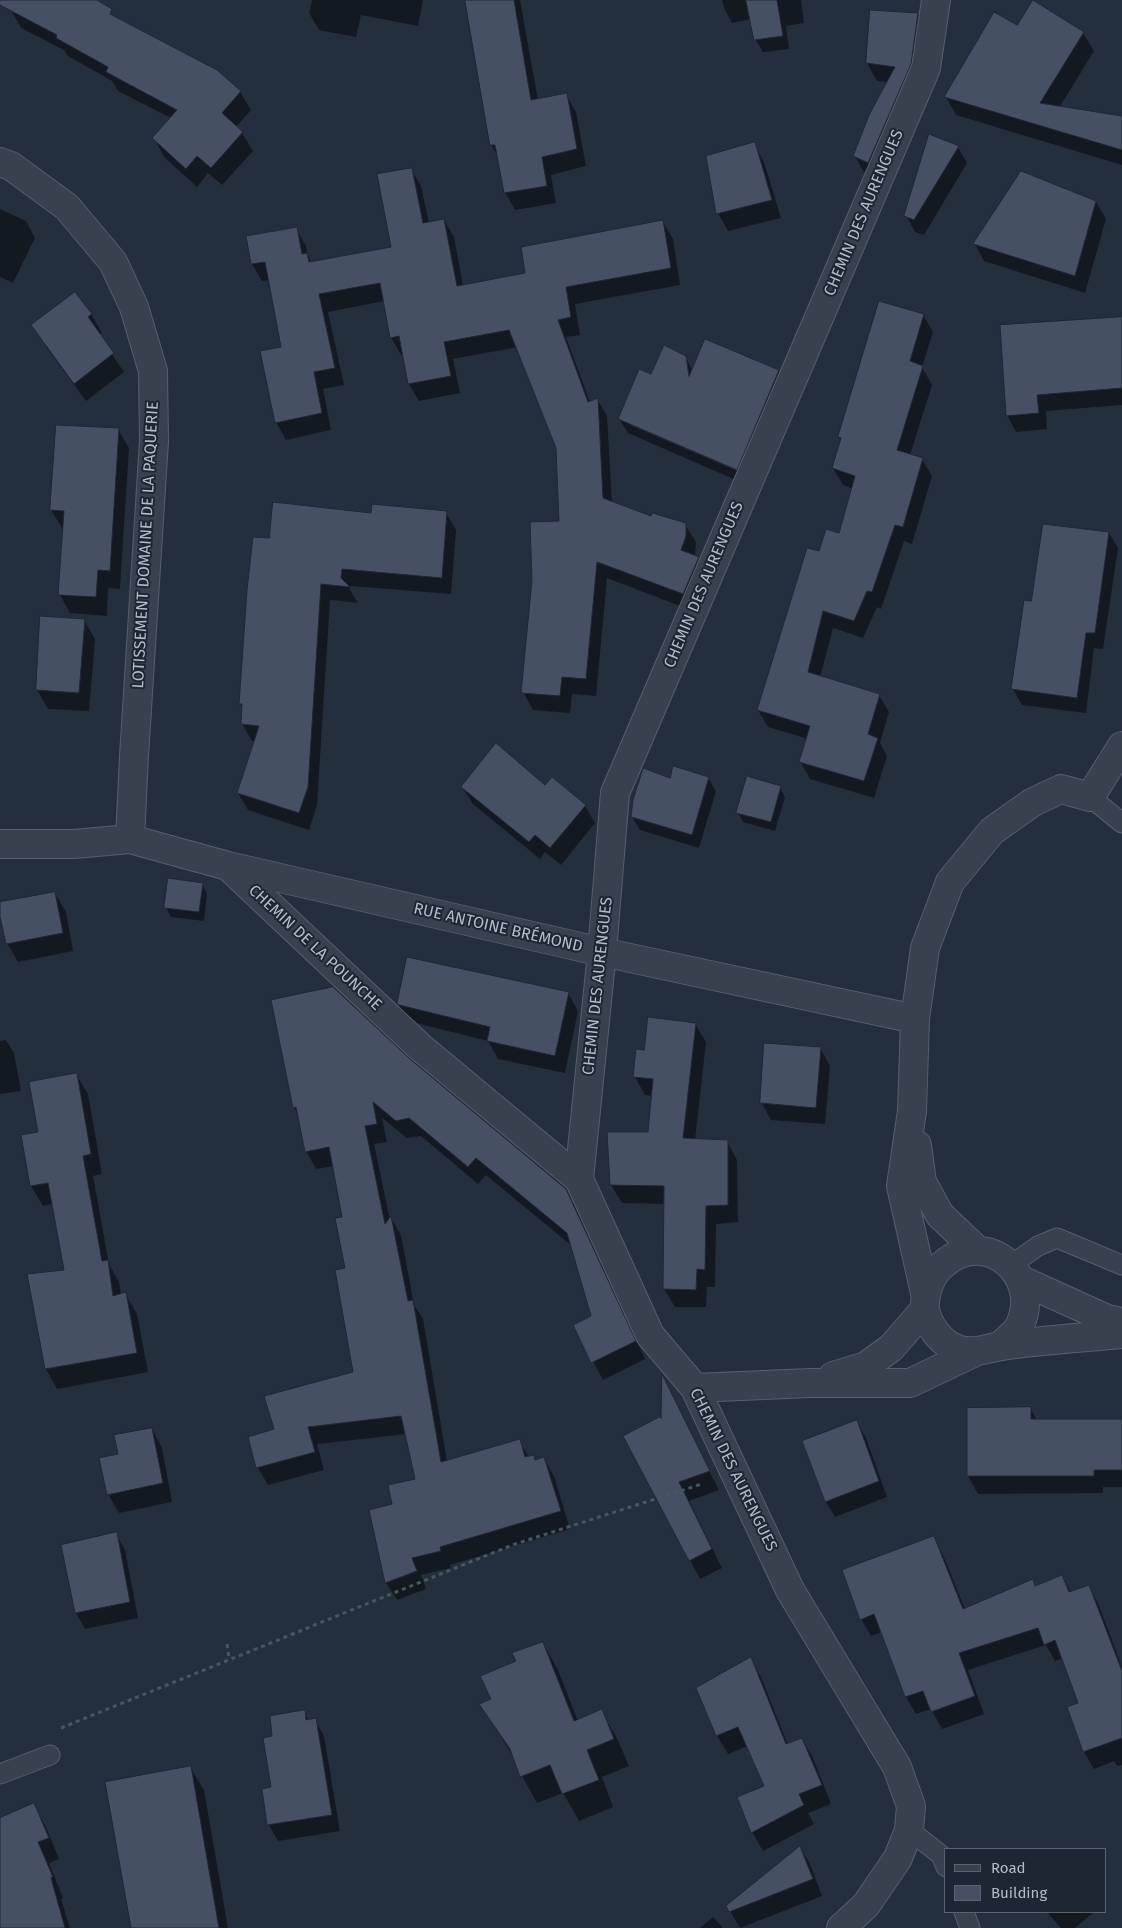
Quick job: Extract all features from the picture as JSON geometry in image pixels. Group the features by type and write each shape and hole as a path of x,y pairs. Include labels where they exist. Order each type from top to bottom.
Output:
{"street":[{"name":"CHEMIN DES AURENGUES","path":"841,1928 866,1905 898,1858 909,1830 911,1806 897,1767 790,1590 696,1388 650,1335 579,1179 602,952 615,793 926,68 936,0"},
{"name":"LOTISSEMENT DOMAINE DE LA PAQUERIE","path":"0,162 12,166 66,207 113,262 134,306 153,371 154,441 130,839"},
{"path":"1122,746 1090,797 1061,789 1033,802 992,831 950,882 925,948 915,1019 912,1111 901,1186 931,1325 942,1339 957,1349 987,1349 1122,1334"},
{"name":"CHEMIN DE LA POUNCHE","path":"0,844 74,844 130,839 228,866 420,1047 579,1179"},
{"name":"RUE ANTOINE BRÉMOND","path":"228,866 602,952 915,1019"},
{"path":"912,1111 922,1182 940,1216 977,1250"},
{"path":"810,1383 866,1366 891,1348 925,1301 935,1271 954,1255 977,1250 995,1254 1016,1272 1106,1318 1122,1322"},
{"path":"696,1388 810,1383 910,1383 987,1349 1018,1329 1026,1305 1016,1272"}],"lane":[{"path":"1090,797 1122,823"},
{"path":"1016,1272 1038,1246 1058,1238 1122,1265"},
{"path":"0,1774 50,1755"},
{"path":"909,1830 941,1855 944,1862"},
{"path":"964,1913 970,1928"}],"path":[{"path":"50,1755 48,1733 229,1658 512,1545 735,1473"},
{"path":"227,1644 229,1658"}],"building":[{"path":"0,0 97,0 112,9 110,14 217,70 241,91 222,113 243,132 211,168 197,156 186,169 152,138 177,110 106,72 108,67 56,38 57,35 0,5"},
{"path":"465,0 514,0 531,100 567,93 577,149 542,157 547,186 504,193 495,145 490,145"},
{"path":"746,0 777,0 783,36 754,40"},
{"path":"1033,0 1084,32 1040,103 1122,116 1122,150 944,97 994,12 1017,25"},
{"path":"870,10 918,13 911,64 868,163 853,156 870,113 895,67 866,63"},
{"path":"929,134 959,146 914,220 904,216"},
{"path":"755,142 772,200 716,214 706,156"},
{"path":"412,168 423,223 444,219 457,286 525,273 521,247 663,220 671,268 566,287 571,317 558,320 588,402 598,398 603,498 651,516 652,513 686,523 686,536 681,550 699,557 683,594 597,562 586,679 562,677 560,696 521,693 532,580 530,522 559,521 556,448 509,330 444,342 451,376 408,384 399,336 390,338 380,283 319,294 335,368 314,372 322,413 275,423 260,351 281,347 265,262 251,264 246,236 297,227 302,254 307,253 309,262 391,247 377,174"},
{"path":"1021,171 1096,201 1075,276 973,244"},
{"path":"75,292 92,314 88,317 114,353 74,384 31,325"},
{"path":"879,301 924,314 910,361 923,366 897,450 923,458 903,527 895,525 872,592 867,591 854,621 823,611 808,672 880,694 868,734 878,738 864,781 799,762 810,726 757,710 807,548 819,551 826,529 839,533 855,476 832,468 841,438 838,437"},
{"path":"1122,317 1122,388 1037,395 1039,413 1006,416 1000,325"},
{"path":"705,339 779,370 737,470 618,419 639,369 651,374 664,345 686,356 689,376"},
{"path":"56,425 119,428 110,571 98,570 96,597 58,595 64,511 50,510"},
{"path":"273,502 371,513 372,504 447,511 442,578 342,569 341,578 350,587 321,584 308,787 299,813 237,793 259,726 241,724 242,704 239,704 247,590 253,537 269,538"},
{"path":"1043,524 1109,532 1095,633 1086,633 1077,698 1011,689 1024,600 1031,601"},
{"path":"40,616 85,619 79,693 36,690"},
{"path":"496,743 545,785 552,777 586,805 550,848 535,835 529,842 461,787"},
{"path":"673,766 709,777 692,835 631,817 633,800 643,768 670,778"},
{"path":"747,776 781,786 771,822 736,813"},
{"path":"168,878 203,883 199,912 164,908"},
{"path":"55,892 63,933 6,944 0,917 0,902"},
{"path":"407,957 569,992 555,1056 487,1041 490,1027 397,1004"},
{"path":"333,987 410,1059 566,1189 636,1341 591,1363 573,1325 591,1316 567,1233 476,1158 468,1167 409,1118 396,1121 373,1102 377,1124 365,1126 385,1224 391,1216 408,1301 413,1300 441,1462 520,1439 525,1457 534,1455 535,1460 544,1457 561,1511 440,1547 441,1551 412,1558 417,1571 385,1583 369,1510 392,1504 388,1485 415,1479 401,1416 308,1427 315,1452 256,1468 248,1437 274,1429 264,1396 353,1372 335,1270 345,1268 335,1218 342,1217 329,1147 305,1152 296,1107 293,1108 271,1000"},
{"path":"648,1017 696,1023 683,1138 728,1140 728,1205 706,1206 705,1270 697,1269 696,1290 663,1289 664,1186 610,1185 607,1132 648,1132 653,1079 633,1077 636,1049 644,1050"},
{"path":"764,1043 821,1047 816,1108 760,1103"},
{"path":"77,1073 91,1154 83,1156 102,1261 108,1260 113,1296 126,1292 137,1353 45,1369 27,1274 64,1270 48,1183 30,1186 21,1135 38,1132 29,1082"},
{"path":"662,1374 710,1471 679,1482 712,1549 689,1561 623,1436 661,1416 661,1418"},
{"path":"1031,1407 1031,1419 1122,1419 1122,1470 1094,1470 1094,1476 967,1476 967,1408"},
{"path":"857,1420 879,1481 825,1502 802,1441"},
{"path":"152,1428 163,1483 107,1495 99,1458 118,1454 114,1435"},
{"path":"117,1532 130,1602 75,1613 61,1545"},
{"path":"934,1536 963,1609 1033,1579 1035,1586 1062,1575 1069,1592 1089,1585 1122,1671 1122,1738 1083,1752 1067,1707 1078,1703 1055,1640 1044,1645 1038,1628 959,1653 975,1696 931,1712 923,1691 905,1697 874,1614 860,1620 842,1570"},
{"path":"543,1642 574,1721 602,1709 614,1739 587,1750 599,1780 562,1794 550,1765 520,1777 510,1749 479,1704 491,1699 480,1676 516,1661 512,1653"},
{"path":"751,1657 786,1744 802,1738 822,1785 799,1794 804,1805 751,1833 737,1797 764,1786 738,1727 716,1736 696,1688"},
{"path":"305,1710 306,1720 316,1718 332,1815 267,1825 262,1789 271,1787 263,1738 272,1736 270,1716"},
{"path":"191,1766 219,1928 131,1928 105,1782"},
{"path":"34,1803 49,1838 38,1842 53,1877 51,1878 65,1928 0,1928 0,1818"},
{"path":"800,1846 813,1879 729,1912 726,1906"}]}
